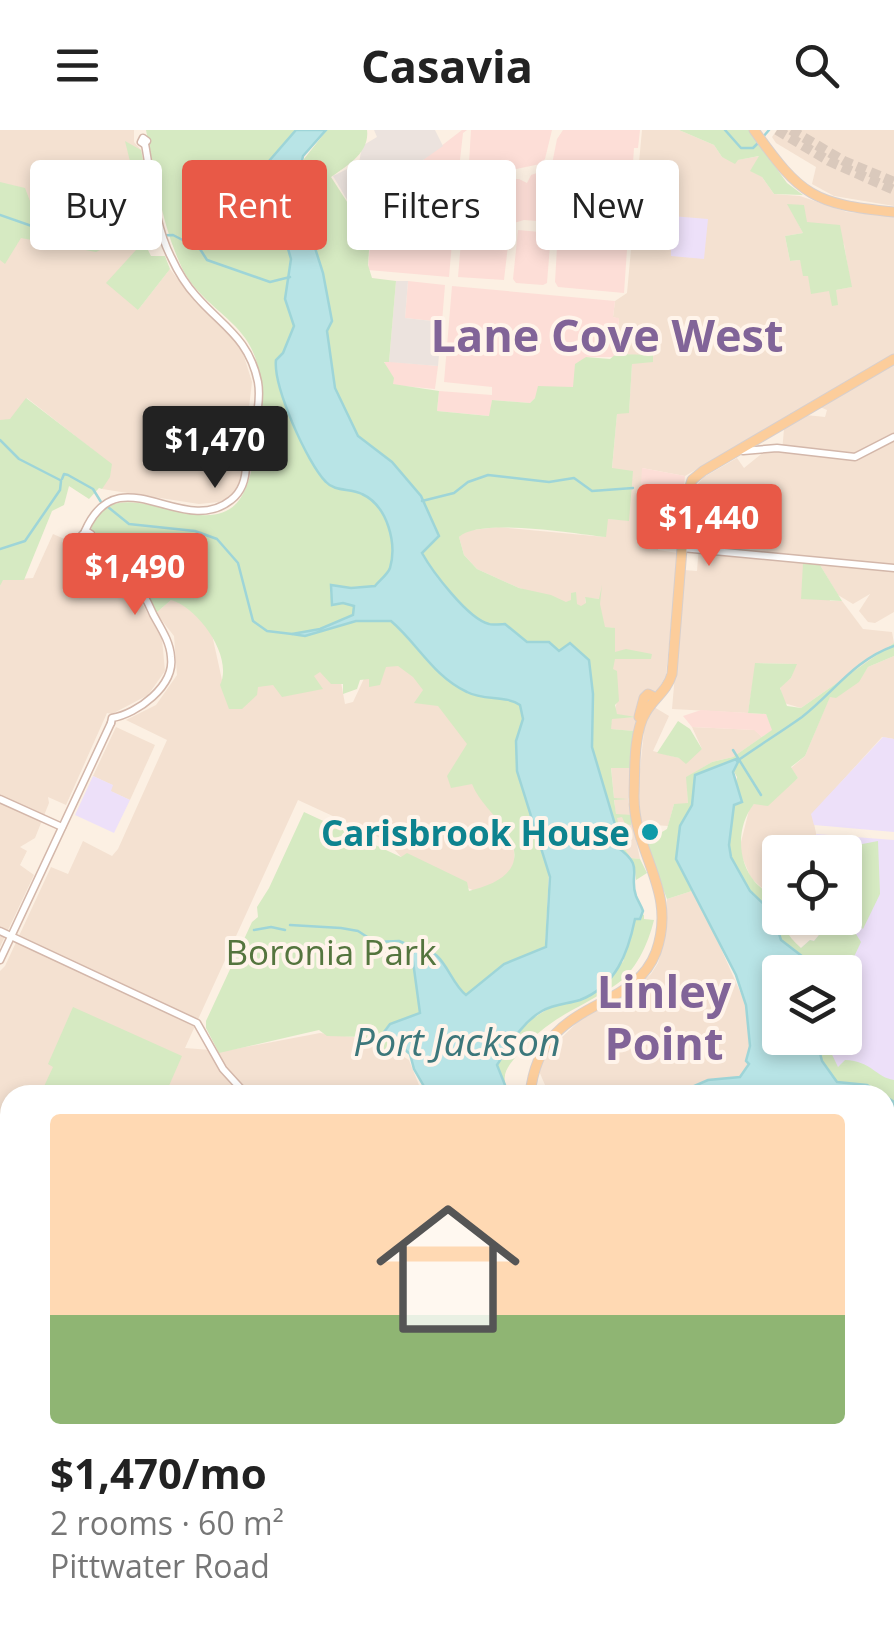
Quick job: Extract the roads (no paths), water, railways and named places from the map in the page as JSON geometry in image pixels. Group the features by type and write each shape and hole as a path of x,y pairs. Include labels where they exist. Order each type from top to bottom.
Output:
{"main road":[{"path":"756,130 811,192 842,206 894,211"},
{"path":"0,960 114,720 156,692 169,675 172,658 166,637 142,592 130,582 101,572 90,556 87,534 94,516 106,504 121,499 141,499 200,513 224,507 242,491 248,463 258,383 249,357 230,327 191,291 163,236 144,137"},
{"path":"531,1085 538,1060 554,1035 590,1006 635,981 656,950 662,896 643,845 634,795 641,724 668,684 690,485 700,472 894,359"},
{"path":"741,450 777,448 855,457 894,437"},
{"path":"758,439 777,448"},
{"path":"682,548 894,568"},
{"path":"658,700 668,674 675,631"},
{"path":"529,1085 531,1066 546,1039 582,1007 631,980 643,967 654,944 659,900 640,845 632,803 644,697 649,694 658,700"},
{"path":"0,798 62,830"},
{"path":"0,931 197,1023 239,1085"}],"water":[{"name":"Port Jackson","path":"296,130 326,130 302,160 270,160"},
{"name":"Port Jackson","path":"288,250 316,250 332,321 327,331 335,388 358,436 392,462 421,496 439,536 422,553 434,571 481,620 505,624 527,642 549,642 559,651 570,643 589,660 592,747 616,828 617,847 634,865 634,888 643,911 640,919 635,919 618,967 603,986 580,1000 542,1011 516,1035 497,1065 505,1085 423,1085 410,1054 384,1032 390,1024 420,1013 412,954 416,950 439,958 466,995 504,964 546,947 550,877 517,771 516,741 523,719 520,705 474,695 455,685 391,621 356,621 305,636 292,634 320,629 353,615 354,606 332,605 331,585 375,586 390,568 392,548 388,526 378,507 357,492 330,485 318,472 293,424 280,387 276,360 294,326 285,299 291,259"},
{"path":"736,759 733,772 742,802 734,805 731,857 750,891 762,902 762,935 779,935 800,955 762,955 762,1055 820,1055 837,1082 867,1085 696,1085 740,1077 749,1064 746,1061 750,1046 746,1005 736,975 676,859 680,826 692,805 695,775"}],"waterway":[{"path":"725,130 741,148 753,148 758,143"},
{"path":"763,137 769,130"},
{"path":"0,215 46,231 89,238 173,235 200,249 207,260 270,282 290,277"},
{"path":"0,440 19,459 60,480"},
{"path":"62,479 64,474 68,475 93,489 101,502"},
{"path":"422,501 454,493 468,482 488,475 549,482 574,478 592,491 633,488"},
{"path":"0,549 25,541 60,490 61,481"},
{"path":"108,507 129,524 195,531 217,539 238,563 253,621 267,631 292,634"},
{"path":"737,761 802,717 867,659 894,646"},
{"path":"733,750 761,795"},
{"path":"290,925 358,931 375,942 399,941 418,949"},
{"path":"254,930 285,930"}],"tunnel":[{"path":"777,130 829,161 894,190"},
{"path":"791,130 844,161 894,182"}],"place":[{"name":"Carisbrook House","path":"650,832"}],"district":[{"name":"Lane Cove West","path":"607,334"},
{"name":"Linley Point","path":"664,1016"}],"park label":[{"name":"Boronia Park","path":"331,951"}]}
